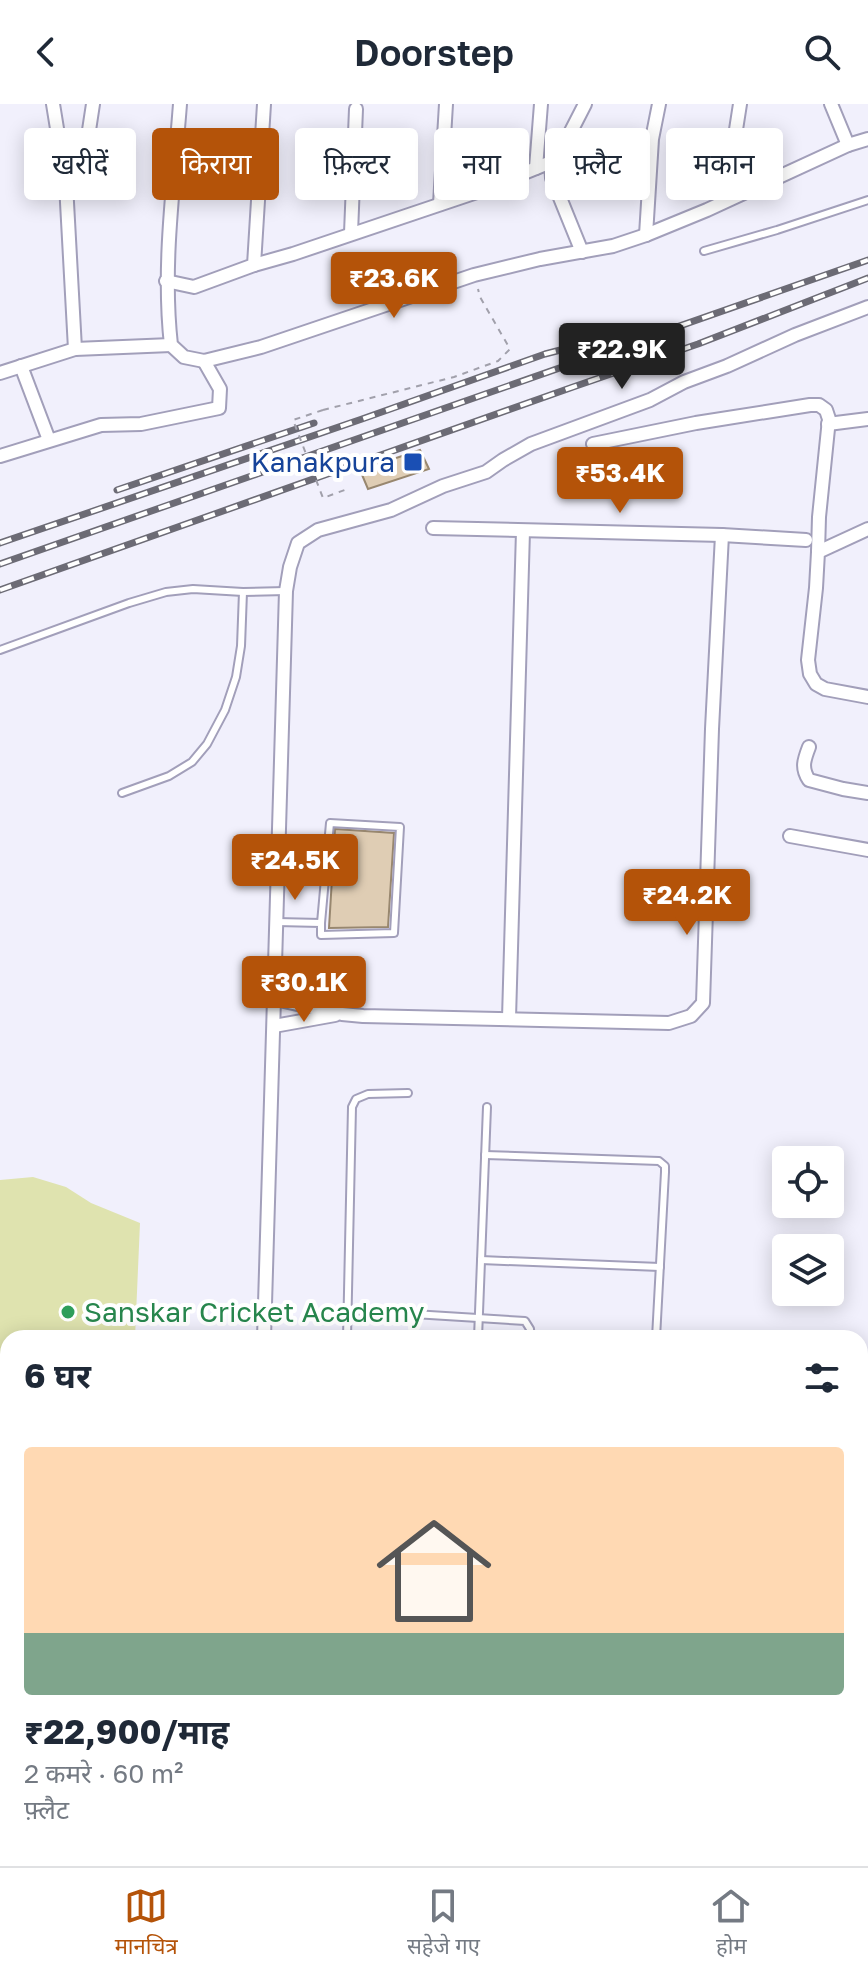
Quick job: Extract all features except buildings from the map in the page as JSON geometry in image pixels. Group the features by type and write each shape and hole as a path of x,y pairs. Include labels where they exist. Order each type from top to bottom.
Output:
{"street":[{"path":"53,104 57,128"},
{"path":"89,128 93,104"},
{"path":"180,104 166,281 167,311 171,345 184,357 204,361 261,347 474,275 613,246 707,210 725,200"},
{"path":"254,265 264,104"},
{"path":"440,204 446,104"},
{"path":"536,168 541,104"},
{"path":"573,128 585,104"},
{"path":"646,235 652,139 659,104"},
{"path":"736,128 740,104"},
{"path":"831,104 848,145"},
{"path":"351,233 356,109"},
{"path":"783,174 868,139"},
{"path":"166,281 194,287 477,192 545,164"},
{"path":"67,200 75,349"},
{"path":"561,200 582,252"},
{"path":"264,1330 286,591 298,543 318,530 391,510 443,486 486,472 531,444 650,400 684,382 868,307"},
{"path":"0,373 75,349 171,345"},
{"path":"0,456 101,425 141,424 219,408 220,389 204,361"},
{"path":"21,366 49,440"},
{"path":"593,444 810,405 819,405 826,410 828,424 808,660 810,674 816,684 825,689 868,697"},
{"path":"828,424 868,419"},
{"path":"433,528 806,540"},
{"path":"818,552 868,529"},
{"path":"509,1018 523,531"},
{"path":"275,999 342,1014 413,1017 669,1023 691,1016 703,1003 722,535"},
{"path":"809,747 803,764 809,780 868,793"},
{"path":"790,836 868,850"},
{"path":"274,1026 342,1014"}],"lane":[{"path":"704,251 868,200"},
{"path":"0,650 166,592 193,589 286,591"},
{"path":"122,793 169,776 192,762 207,744 225,710 236,677 241,646 243,592"},
{"path":"330,823 400,827 394,933 321,935 321,923 330,823"},
{"path":"277,922 321,923"},
{"path":"348,1330 352,1107 356,1099 368,1094 408,1093"},
{"path":"478,1330 487,1107"},
{"path":"485,1155 659,1161 665,1166 656,1330"},
{"path":"481,1260 660,1267"},
{"path":"349,1310 525,1321 530,1330"}],"path":[{"path":"350,488 323,498 293,420 454,377 498,361 510,349 480,297 474,275"}],"green space":[{"name":"Sanskar Cricket Academy","path":"33,1177 66,1187 91,1203 140,1223 135,1330 0,1330 0,1180"}],"railway":[{"path":"0,564 868,260"},
{"path":"0,590 698,344 868,278"},
{"path":"0,543 545,354 642,329"},
{"path":"117,490 314,423"}],"place":[{"name":"Kanakpura","path":"413,462"},
{"name":"Sanskar Cricket Academy","path":"68,1312"}]}
